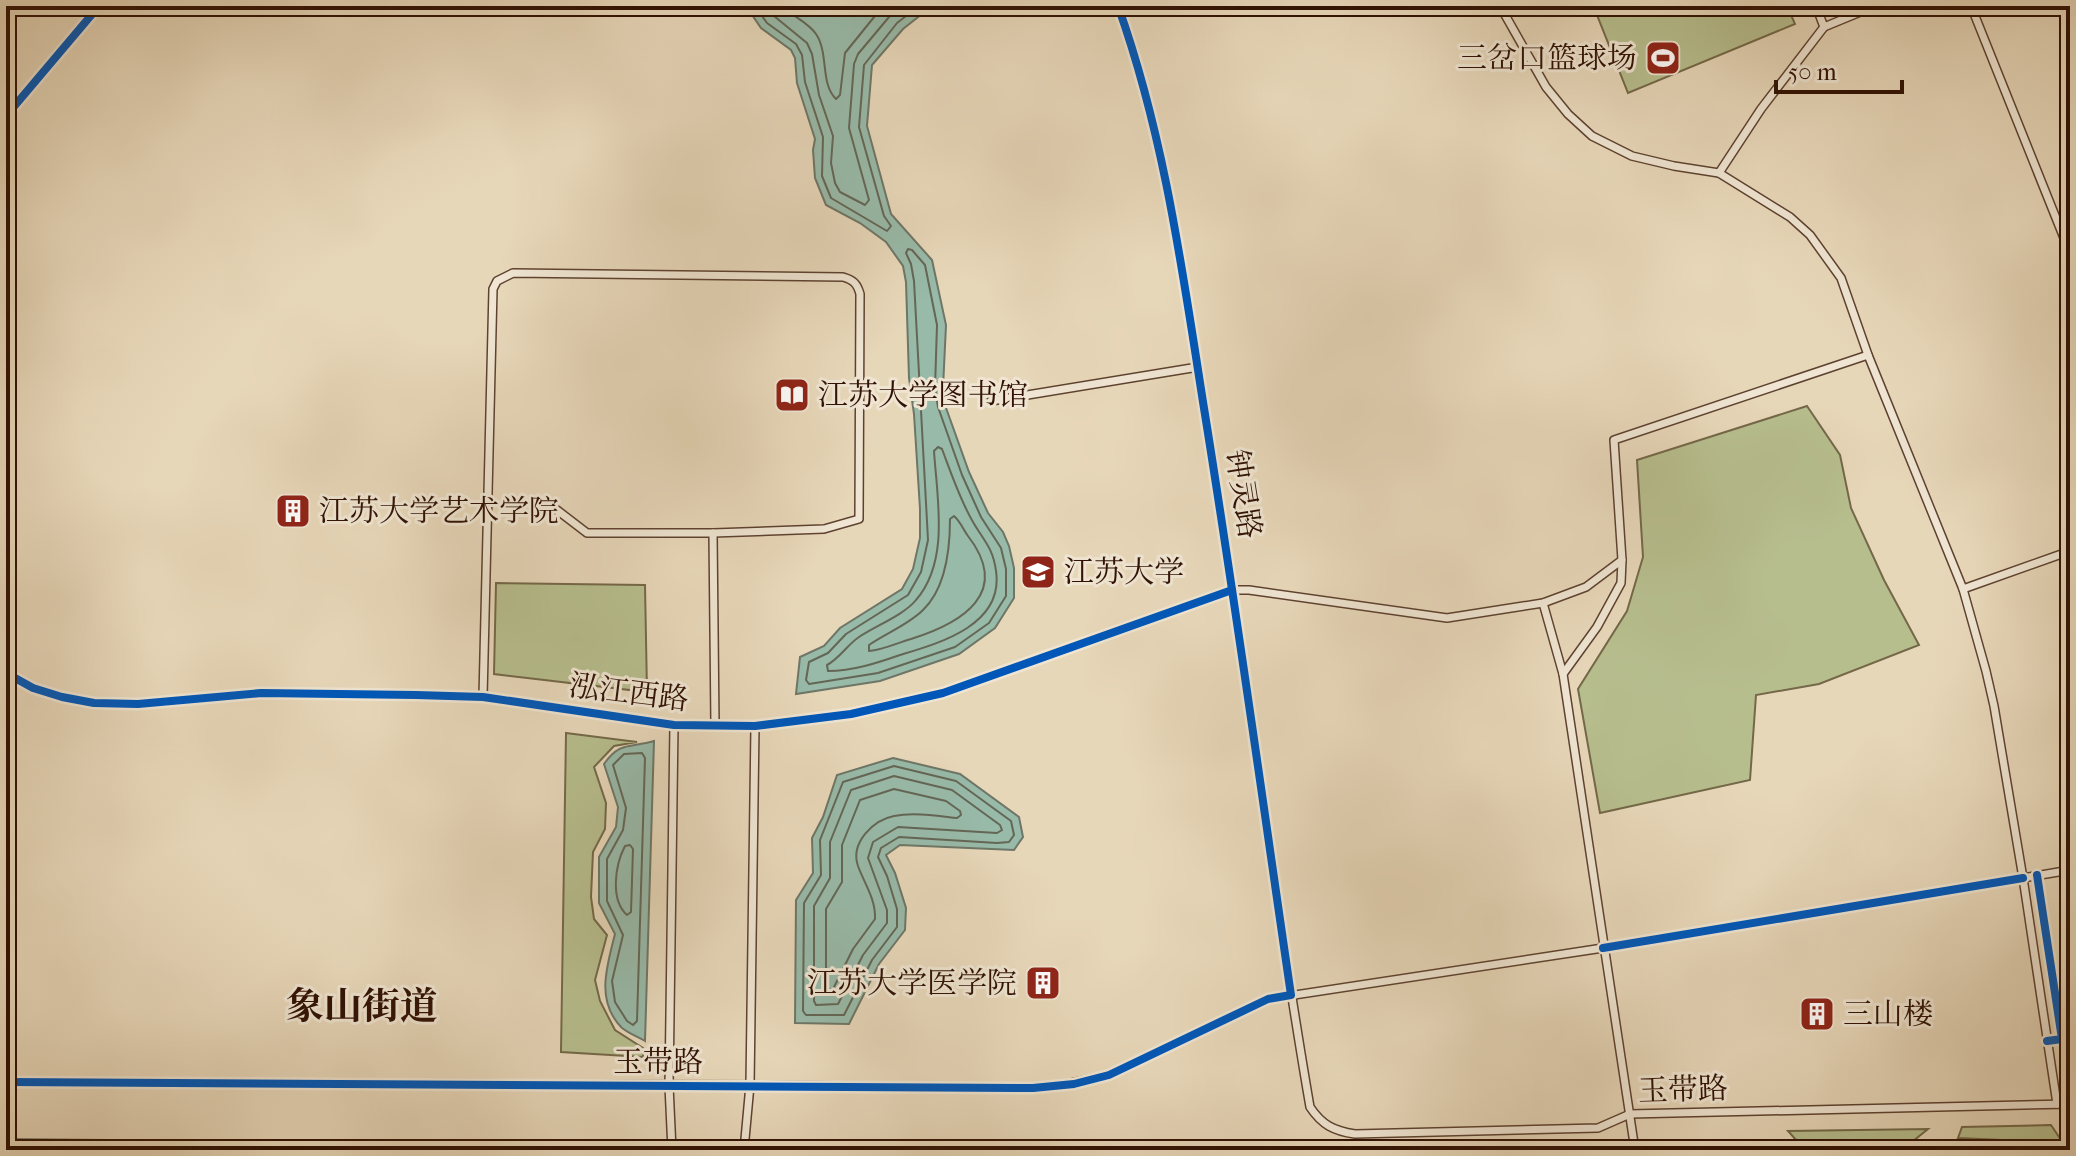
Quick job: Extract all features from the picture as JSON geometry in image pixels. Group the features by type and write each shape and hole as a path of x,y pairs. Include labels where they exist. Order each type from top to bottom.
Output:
{"lane":[{"path":"6,116 99,6"},
{"name":"钟灵路","path":"1118,6 1147,96 1162,156 1198,367 1310,1107"},
{"path":"1500,6 1546,87 1568,114 1592,136 1632,156 1719,173 1790,217 1810,235 1841,278 1868,355 1963,589 1994,706 2057,1104"},
{"path":"1816,6 1824,27"},
{"path":"1719,173 1761,109 1824,27 1875,6"},
{"path":"1971,6 2070,253"},
{"path":"483,697 493,289 497,281 513,273 817,276 852,279 858,286 859,519 824,529 587,533 557,510"},
{"path":"1563,674 1597,627 1621,583 1614,440 1868,355"},
{"path":"991,401 1198,367"},
{"path":"713,533 715,726"},
{"path":"1963,589 2070,551"},
{"path":"1232,590 1447,618 1543,603 1586,587 1622,560"},
{"name":"泓江西路","path":"6,673 33,688 94,703 138,704 275,693 483,697 674,725 755,726 851,714 943,693 1232,590"},
{"path":"1543,603 1563,674 1635,1147"},
{"path":"672,1150 669,1086 674,725"},
{"path":"744,1150 750,1085 755,726"},
{"path":"2023,878 2070,870"},
{"name":"玉带路","path":"6,1082 1007,1089 1074,1084 1109,1075 1268,999 1603,948"},
{"name":"玉带路","path":"1310,1107 1319,1120 1335,1131 1355,1134 1598,1128 1630,1114 2070,1104"}],"shaded area":[{"name":"三岔口篮球场","path":"1619,6 1787,6 1795,24 1628,93 1597,15"},
{"path":"1807,406 1840,455 1851,508 1884,580 1919,645 1819,684 1756,695 1750,780 1600,813 1578,689 1627,611 1643,557 1637,460"},
{"path":"496,583 645,585 647,692 494,674"},
{"path":"566,733 637,742 614,746 594,767 606,803 605,829 593,852 591,897 594,919 607,935 595,980 600,1001 615,1030 643,1048 643,1057 561,1052"},
{"path":"2051,1125 2063,1143 1958,1138 1962,1127"},
{"path":"1928,1129 1902,1150 1805,1150 1788,1131"}],"water":[{"path":"746,6 932,6 903,29 872,65 867,126 891,214 932,260 946,325 945,405 969,472 988,513 1003,532 1014,568 1014,598 995,628 959,654 880,681 796,694 800,657 824,646 840,628 902,589 913,569 920,538 920,509 909,378 906,282 903,266 886,242 860,223 826,205 815,178 815,139 797,83 795,58 791,50 761,28"},
{"path":"654,741 645,1041 622,1028 608,1006 605,983 615,934 599,903 599,857 616,827 618,807 604,764 621,748"},
{"path":"893,758 960,774 1019,817 1023,837 1014,850 900,845 886,855 906,908 905,930 879,964 849,1024 795,1023 796,900 813,873 812,838 823,817 837,775"},
{"path":"6,1139 780,1147 1358,1146 1376,1149 1761,1142 1763,1150 6,1150"}],"cycle path":[{"path":"6,116 99,6"},
{"path":"6,1082 1033,1088 1074,1084 1109,1075 1268,999 1291,995 1179,252 1148,103 1118,6"},
{"path":"6,673 33,688 94,703 138,704 261,693 483,697 674,725 755,726 851,714 943,693 1232,590"},
{"path":"2037,875 2062,1039 2047,1041"},
{"path":"1603,948 2023,878"}],"place":[{"name":"三岔口篮球场","path":"1663,58"},
{"name":"江苏大学图书馆","path":"792,395"},
{"name":"江苏大学艺术学院","path":"293,511"},
{"name":"江苏大学","path":"1038,572"},
{"name":"江苏大学医学院","path":"1043,983"},
{"name":"三山楼","path":"1817,1014"}],"district":[{"name":"象山街道","path":"362,1006"}]}
